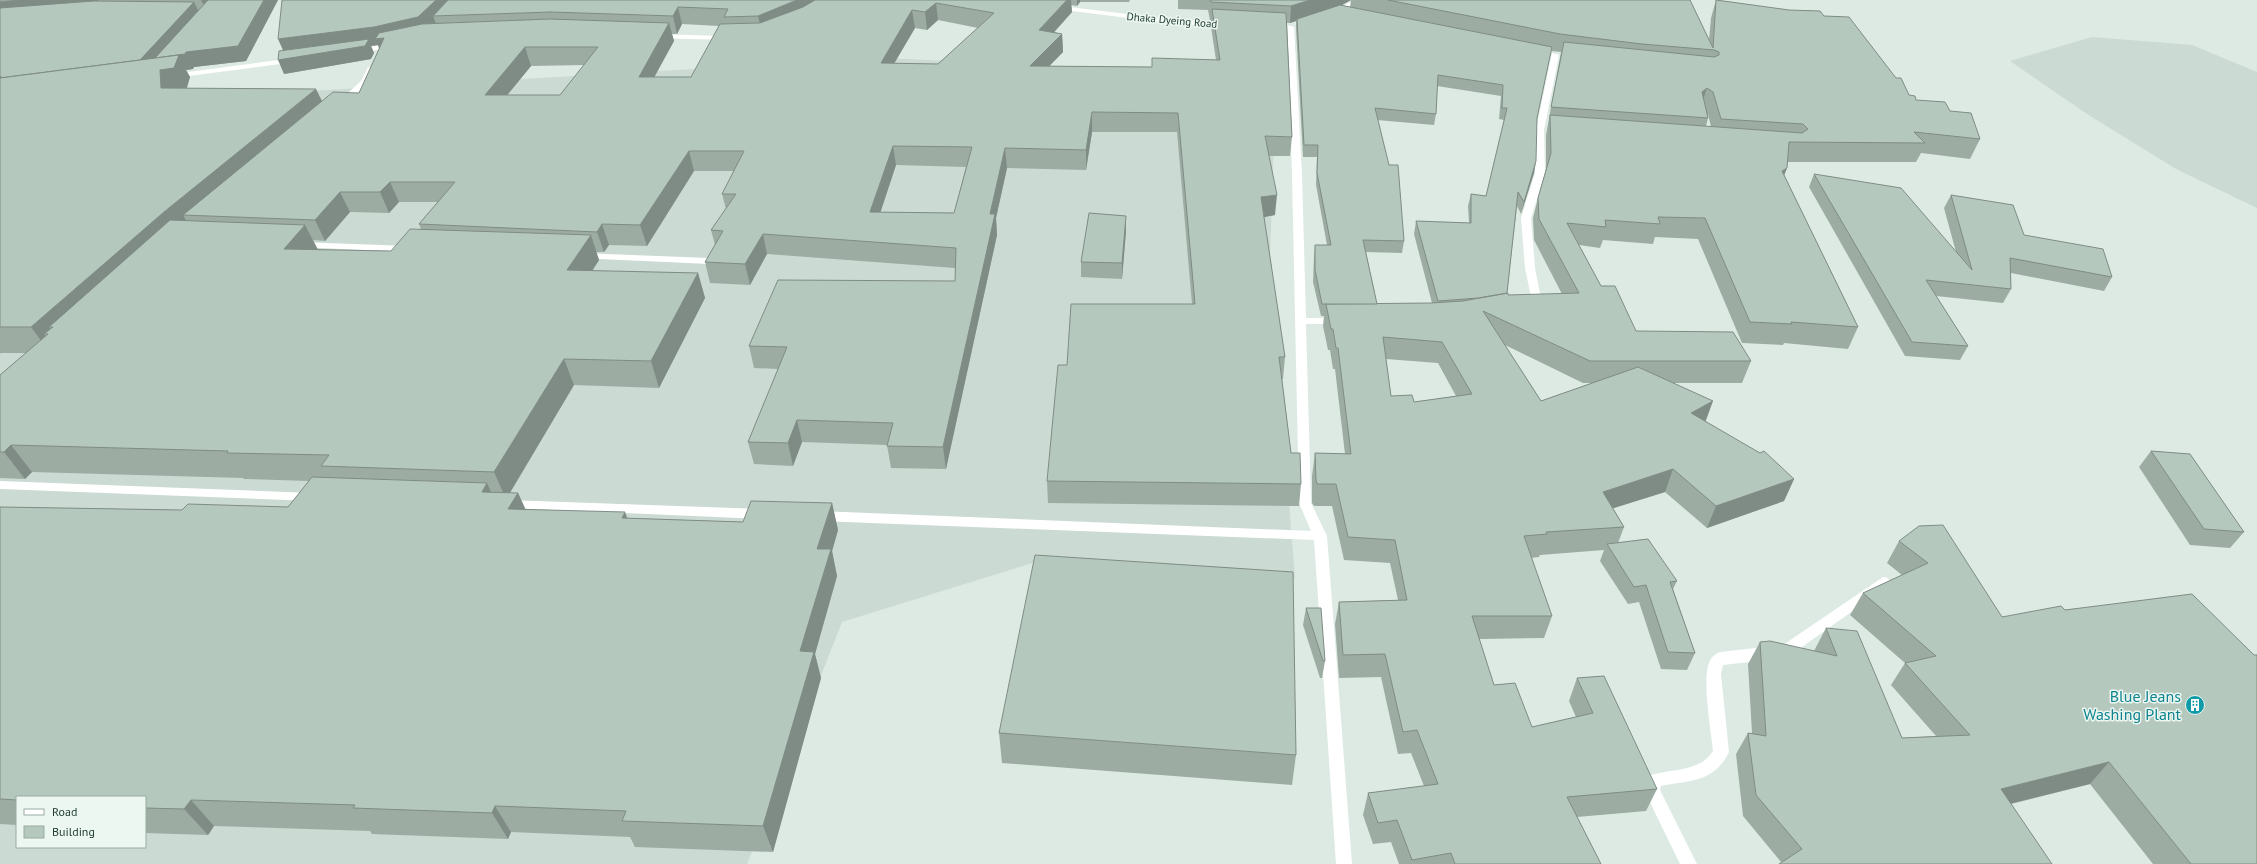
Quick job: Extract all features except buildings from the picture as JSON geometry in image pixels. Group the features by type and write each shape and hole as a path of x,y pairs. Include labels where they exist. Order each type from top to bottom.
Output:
{"street":[{"path":"1326,17 1339,12 1359,0"},
{"name":"Dhaka Dyeing Road","path":"1049,6 1176,22 1237,25"},
{"path":"1339,12 1354,15"},
{"path":"1290,27 1297,174 1305,503 1320,536 1344,864"},
{"path":"648,35 733,38"},
{"path":"352,52 406,43"},
{"path":"332,112 365,82 382,48"},
{"path":"1518,306 1532,302 1536,298 1530,268 1526,224 1540,174 1544,130 1555,55"},
{"path":"166,77 305,58"},
{"path":"286,244 422,250"},
{"path":"573,256 709,261"},
{"path":"1300,321 1352,321"},
{"path":"0,485 327,497"},
{"path":"495,504 774,514"},
{"path":"806,515 1320,536"},
{"path":"1689,864 1652,790 1654,781 1662,778 1696,773 1711,766 1721,752 1714,674 1716,663 1720,658 1729,656 1766,654 1787,650 1883,582"}],"shaded area":[{"path":"2092,37 2192,45 2257,72 2257,208 2176,169 2087,114 2010,61"},
{"path":"884,58 1276,76 1270,257 1295,579 1039,561 842,622 747,864 0,864 0,109"}],"place":[{"name":"Blue Jeans Washing Plant","path":"2195,705"}]}
